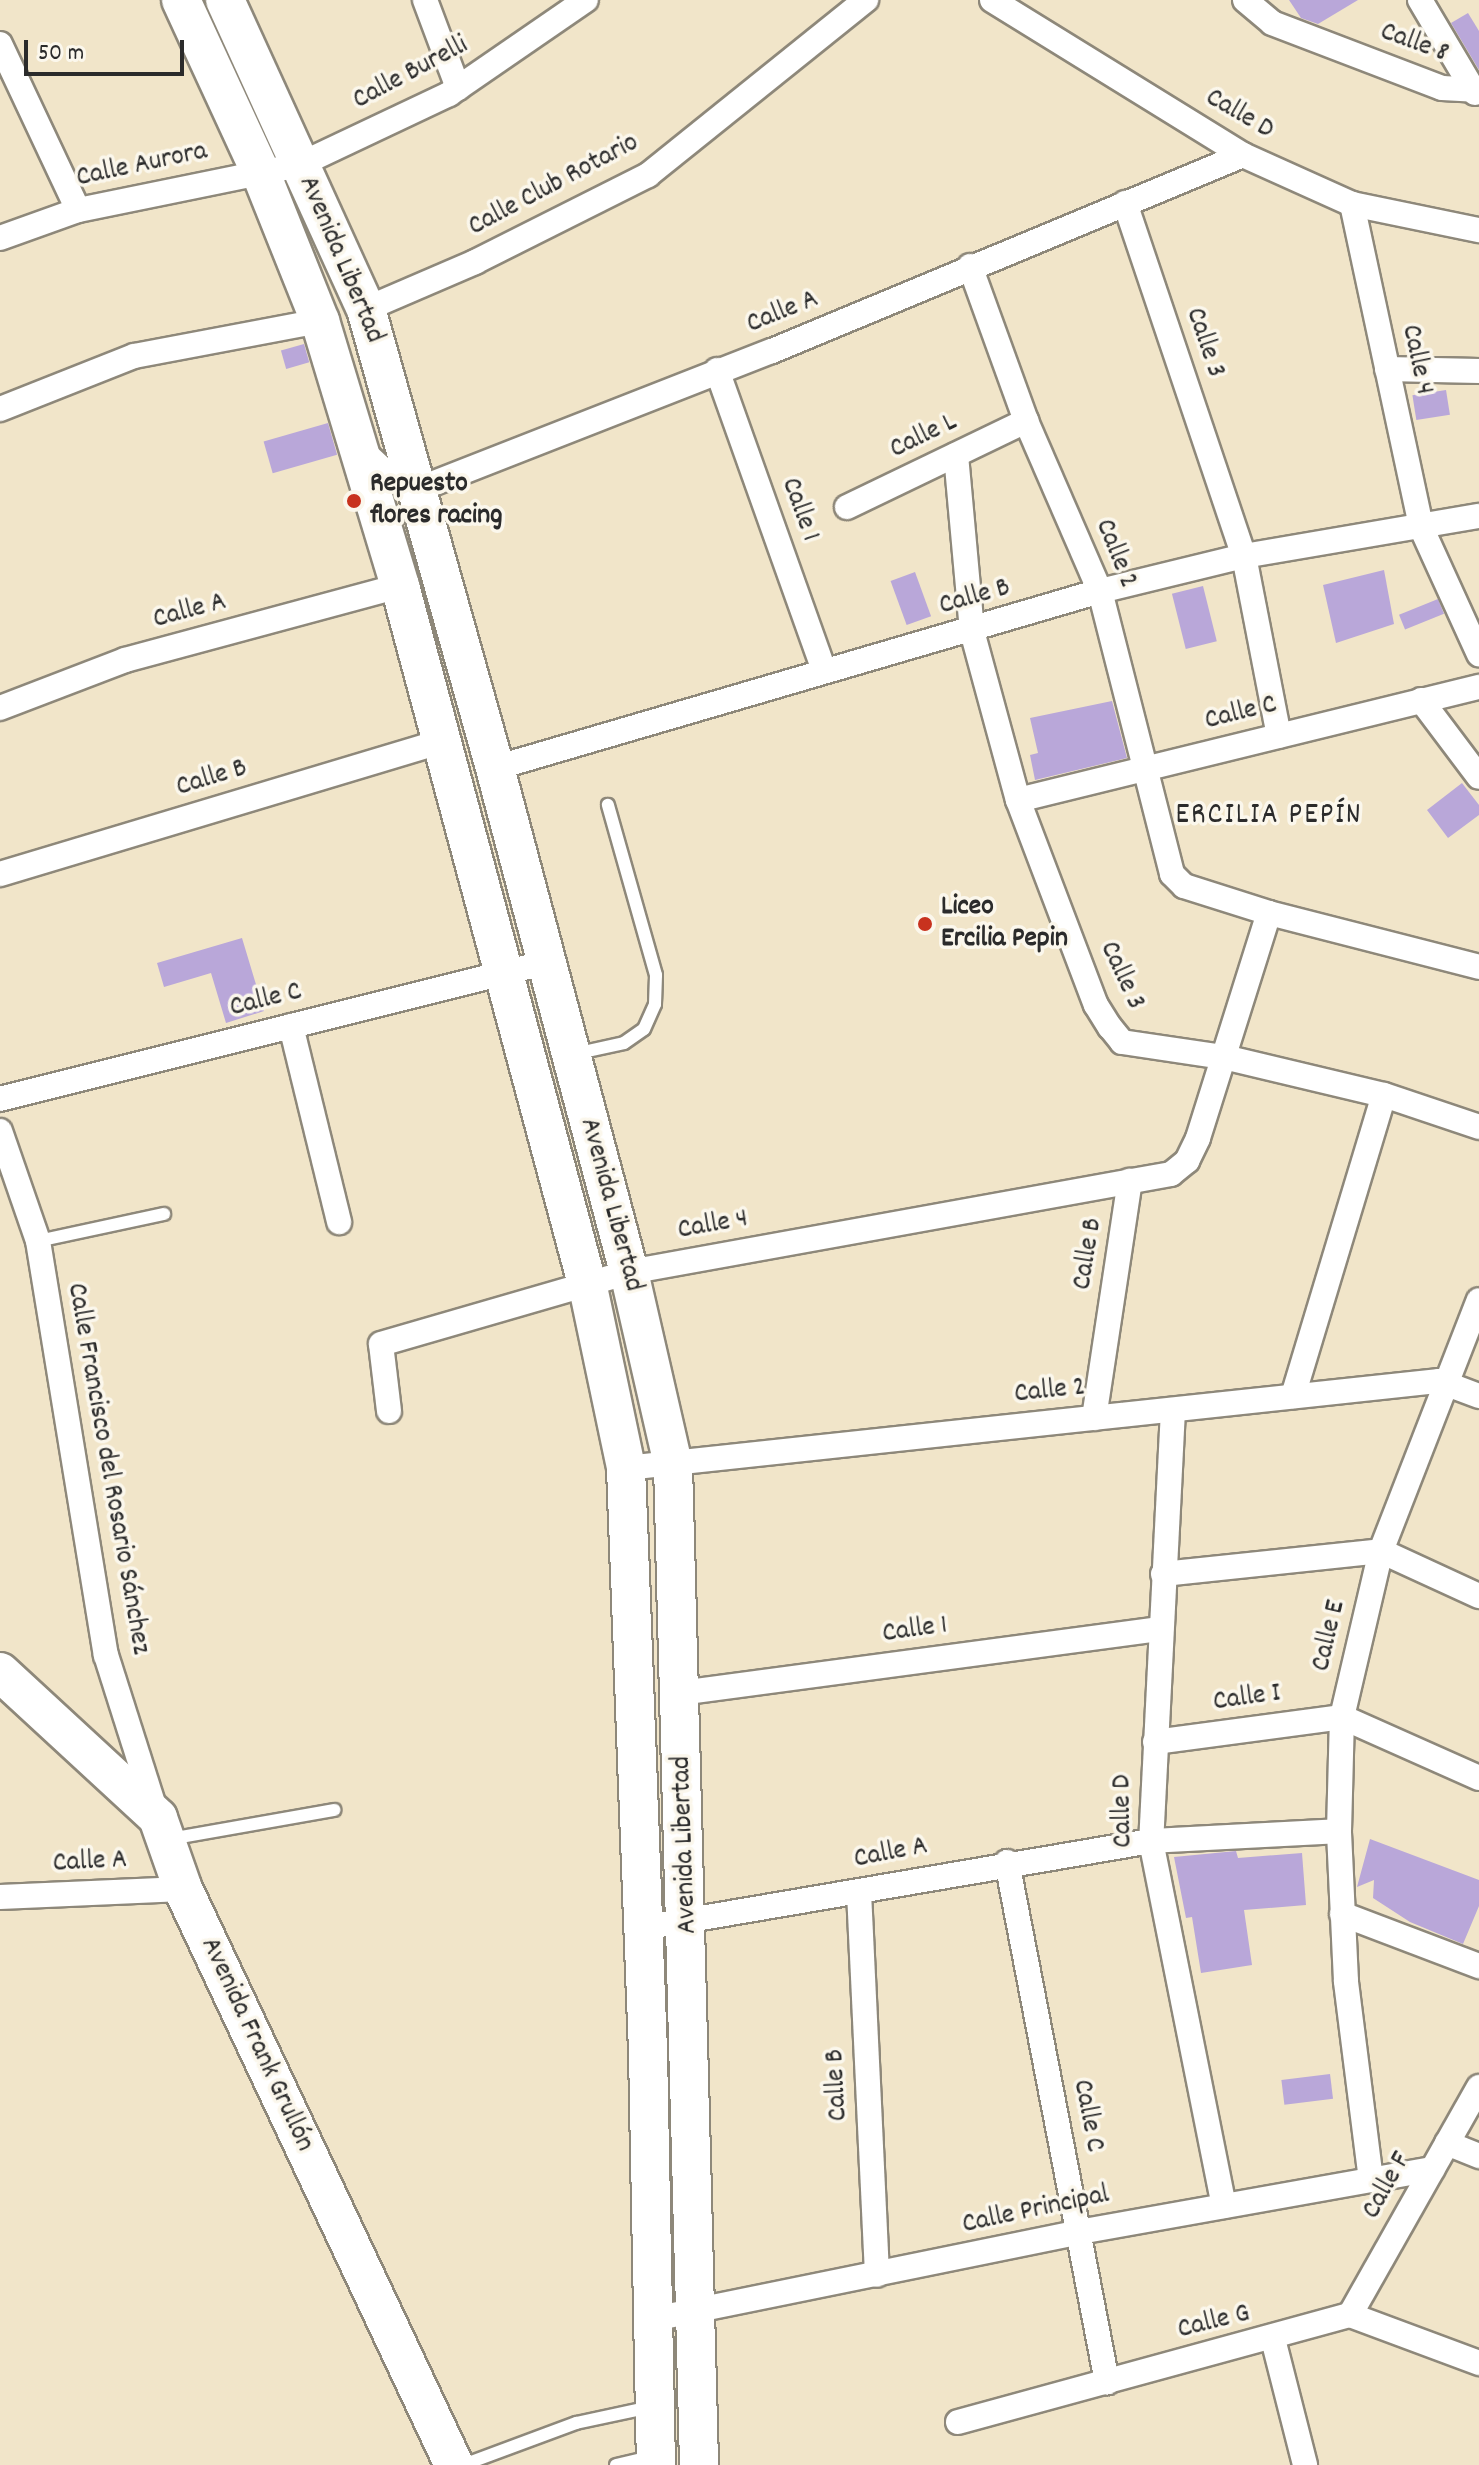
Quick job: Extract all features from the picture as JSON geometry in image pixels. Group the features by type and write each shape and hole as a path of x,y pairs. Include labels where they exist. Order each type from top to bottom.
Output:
{"main road":[{"name":"Avenida Libertad","path":"181,0 260,171 320,321 400,586 501,972 588,1287 626,1468 643,1928 656,2461"},
{"name":"Avenida Libertad","path":"225,0 366,309 419,489 547,962 629,1272 673,1464 689,1922 699,2465"},
{"path":"0,1672 164,1829"},
{"name":"Avenida Frank Grullón","path":"164,1829 183,1889 454,2465"}],"street":[{"path":"425,0 458,88"},
{"name":"Calle Burelli","path":"299,165 458,88 586,0"},
{"name":"Calle Club Rotario","path":"366,309 475,262 648,175 866,0"},
{"name":"Calle D","path":"992,0 1243,155 1352,204 1479,230"},
{"path":"1420,0 1477,92"},
{"name":"Calle 8","path":"1260,4 1272,23 1442,88 1477,92"},
{"path":"0,44 8,80 78,210"},
{"name":"Calle A","path":"419,489 1243,155"},
{"name":"Calle Aurora","path":"0,238 78,210 299,165"},
{"name":"Calle 3","path":"1125,203 1244,556 1279,736"},
{"name":"Calle 4","path":"1352,204 1421,527 1479,654"},
{"name":"Calle 2","path":"970,266 1026,421 1100,591 1149,767 1172,874 1184,886 1269,913"},
{"path":"0,409 134,356 320,321"},
{"path":"1387,369 1479,371"},
{"name":"Calle 1","path":"717,370 824,670"},
{"name":"Calle L","path":"847,507 1026,421"},
{"path":"356,440 382,471 419,489"},
{"name":"Calle 3","path":"956,455 972,631 1018,800 1096,1005 1110,1027 1122,1042 1224,1057 1384,1095 1479,1127"},
{"name":"Calle B","path":"495,768 824,670 972,631 1100,591 1244,556 1479,516"},
{"name":"Calle A","path":"0,708 125,660 400,586"},
{"name":"Calle C","path":"1018,800 1479,687"},
{"path":"1421,700 1479,777"},
{"name":"Calle B","path":"0,874 441,742"},
{"path":"1130,1181 1171,1174 1187,1161 1224,1057 1269,913 1479,967"},
{"name":"Calle C","path":"0,1099 547,962"},
{"path":"291,1026 339,1222"},
{"path":"1293,1396 1384,1095"},
{"name":"Calle Francisco del Rosario Sánchez","path":"0,1131 38,1241 106,1655 164,1829"},
{"name":"Calle 4","path":"389,1411 381,1344 588,1287 629,1272 1130,1181"},
{"name":"Calle B","path":"1094,1418 1130,1181"},
{"path":"1449,1385 1479,1300"},
{"name":"Calle 2","path":"626,1468 1439,1381 1479,1396"},
{"name":"Calle E","path":"1371,2180 1342,1914 1339,1831 1342,1717 1381,1551 1449,1385"},
{"name":"Calle D","path":"1173,1410 1158,1629 1151,1841 1224,2206"},
{"path":"1163,1574 1381,1551 1479,1596"},
{"name":"Calle 1","path":"636,1725 681,1708 1158,1629"},
{"path":"1342,1717 1479,1778"},
{"name":"Calle I","path":"1155,1742 1342,1717"},
{"name":"Calle A","path":"643,1928 859,1892 1007,1862 1151,1841 1339,1831"},
{"name":"Calle C","path":"1007,1862 1107,2382"},
{"name":"Calle A","path":"0,1897 183,1889"},
{"name":"Calle B","path":"859,1892 877,2275"},
{"path":"1342,1914 1479,1966"},
{"name":"Calle F","path":"1350,2315 1479,2087"},
{"path":"1447,2143 1479,2156"},
{"name":"Calle Principal","path":"653,2319 695,2314 1079,2232 1432,2169"},
{"path":"1350,2315 1479,2363"},
{"name":"Calle G","path":"958,2422 1273,2339 1350,2315"},
{"path":"1273,2339 1305,2465"}],"lane":[{"path":"571,1054 624,1043 644,1029 655,1004 656,975 608,805"},
{"path":"38,1241 164,1214"},
{"path":"164,1829 334,1810"},
{"path":"463,2465 576,2423 654,2407"},
{"path":"616,2465 656,2461"}],"building":[{"path":"1289,0 1358,0 1318,24 1301,18"},
{"path":"1468,13 1479,31 1479,70 1451,23"},
{"path":"304,344 309,362 286,369 281,351"},
{"path":"1446,390 1450,415 1416,420 1412,395"},
{"path":"328,423 337,455 273,473 264,441"},
{"path":"1384,570 1394,624 1336,643 1323,585"},
{"path":"915,572 931,616 907,625 891,581"},
{"path":"1203,586 1217,641 1186,649 1172,594"},
{"path":"1438,599 1444,614 1405,630 1399,615"},
{"path":"1112,701 1127,758 1035,780 1030,755 1038,753 1030,718"},
{"path":"1462,783 1479,805 1479,815 1448,838 1427,810"},
{"path":"242,938 264,1011 226,1023 211,973 164,987 157,963"},
{"path":"1370,1839 1479,1880 1479,1906 1463,1944 1410,1922 1373,1898 1374,1880 1357,1887"},
{"path":"1236,1851 1238,1858 1302,1853 1306,1905 1244,1910 1252,1965 1201,1973 1192,1917 1186,1918 1174,1857"},
{"path":"1330,2074 1333,2099 1284,2105 1281,2080"}],"place":[{"name":"Repuesto flores racing","path":"354,501"},
{"name":"Liceo Ercilia Pepin","path":"925,924"}],"district":[{"name":"ERCILIA PEPÍN","path":"1269,817"}]}
